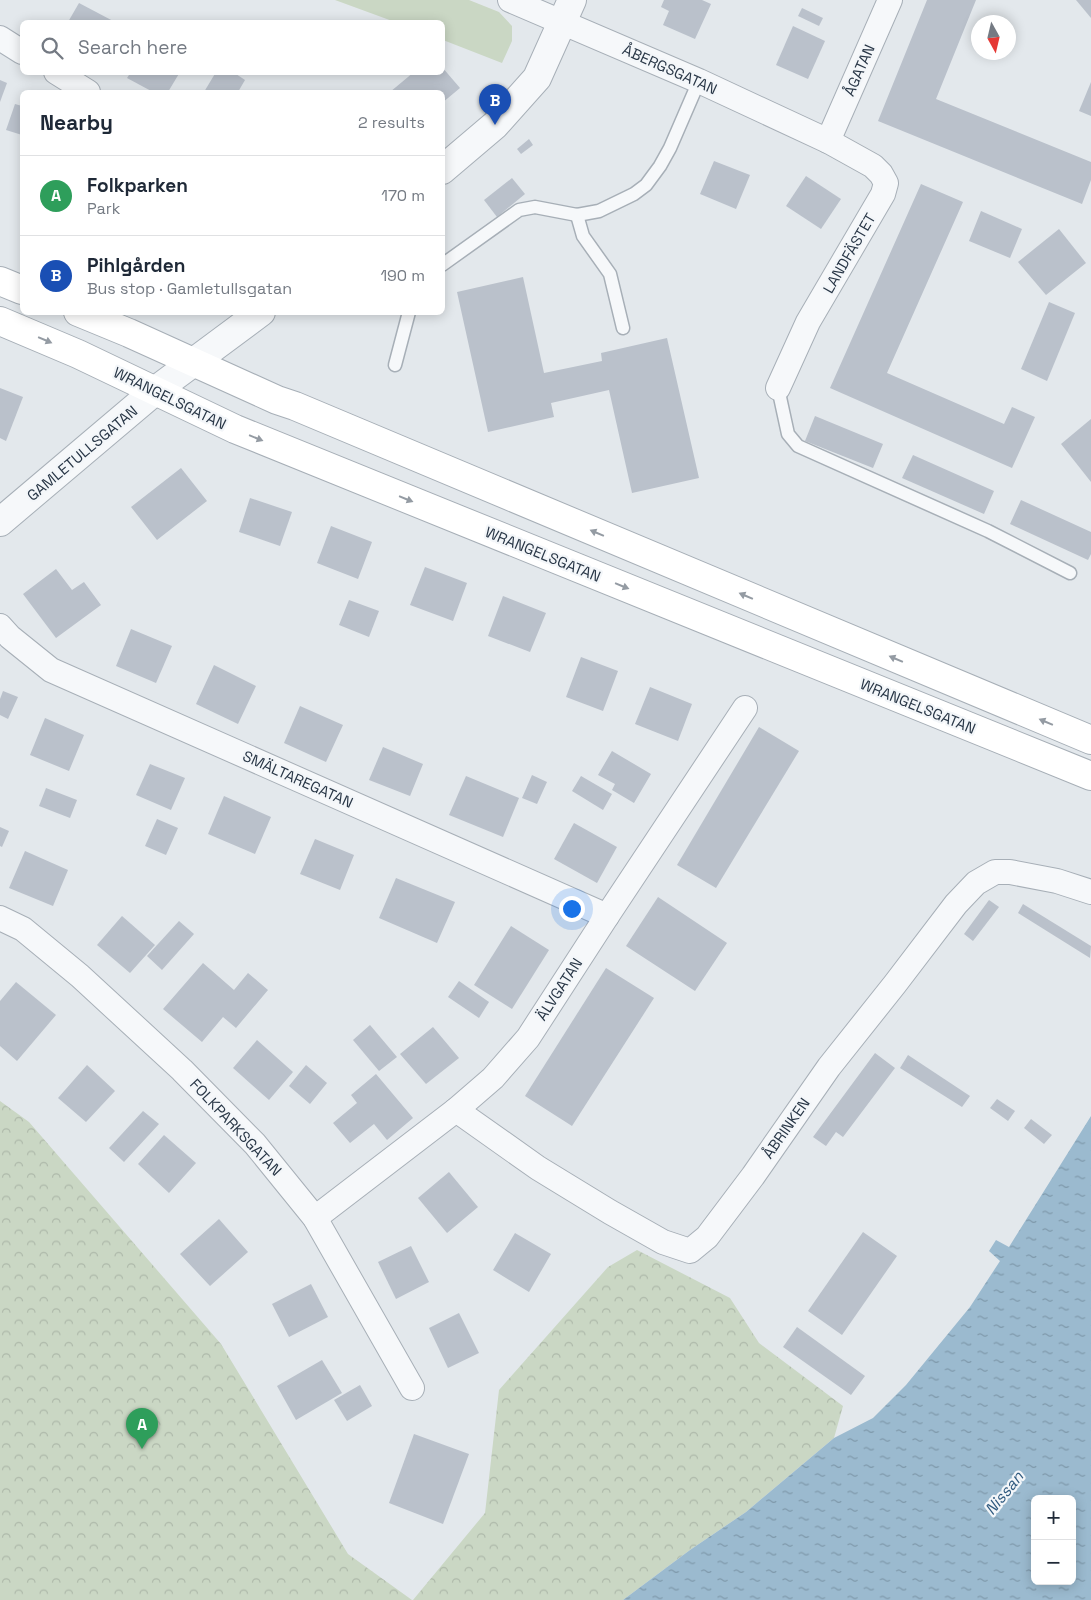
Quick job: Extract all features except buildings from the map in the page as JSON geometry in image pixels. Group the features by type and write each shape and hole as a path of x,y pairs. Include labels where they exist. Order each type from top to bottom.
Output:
{"main road":[{"path":"0,280 20,289"},
{"path":"85,315 195,362 277,400 1091,740"},
{"name":"WRANGELSGATAN","path":"0,321 78,354 235,429 1091,776"}],"street":[{"name":"ÅBERGSGATAN","path":"510,0 567,11 699,81 828,141"},
{"name":"ÅGATAN","path":"828,141 890,0"},
{"path":"445,167 495,125 537,78 567,11"},
{"path":"0,38 20,51"},
{"path":"61,75 85,90"},
{"name":"LANDFÄSTET","path":"778,388 808,322 883,194 886,183 873,166 828,141"},
{"name":"GAMLETULLSGATAN","path":"0,522 156,390 257,315"},
{"name":"SMÄLTAREGATAN","path":"0,626 10,637 51,670 607,916"},
{"name":"ÄLVGATAN","path":"315,1218 456,1110 493,1078 528,1038 745,708"},
{"name":"ÅBRINKEN","path":"456,1110 538,1168 594,1202 663,1242 690,1251 708,1237 829,1067 956,904 976,883 995,872 1010,872 1057,881 1091,892"},
{"name":"FOLKPARKSGATAN","path":"0,918 23,929 80,976 182,1070 256,1144 315,1218 412,1388"}],"lane":[{"path":"445,263 519,210 535,207 577,215 599,211 634,194 646,185 660,166 670,148 699,81"},
{"path":"577,215 582,236 610,274 623,328"},
{"path":"395,365 408,315"},
{"path":"778,388 788,434 798,446 988,532 1070,573"}],"green space":[{"path":"335,0 469,0 499,12 512,26 512,41 502,63 445,41 445,20 390,20"},
{"path":"0,1101 29,1122 221,1344 348,1554 412,1600 0,1600"},
{"path":"637,1250 730,1298 759,1343 843,1406 834,1438 746,1512 690,1550 623,1600 413,1600 485,1513 499,1390 608,1267"}],"water":[{"name":"Nissan","path":"1091,1116 1091,1600 623,1600 690,1550 746,1512 834,1438 873,1418 906,1385 970,1307 1000,1261 989,1251 996,1240 1009,1247"}],"place":[{"name":"Pihlgården","path":"495,125"},
{"name":"Folkparken","path":"142,1449"}]}
